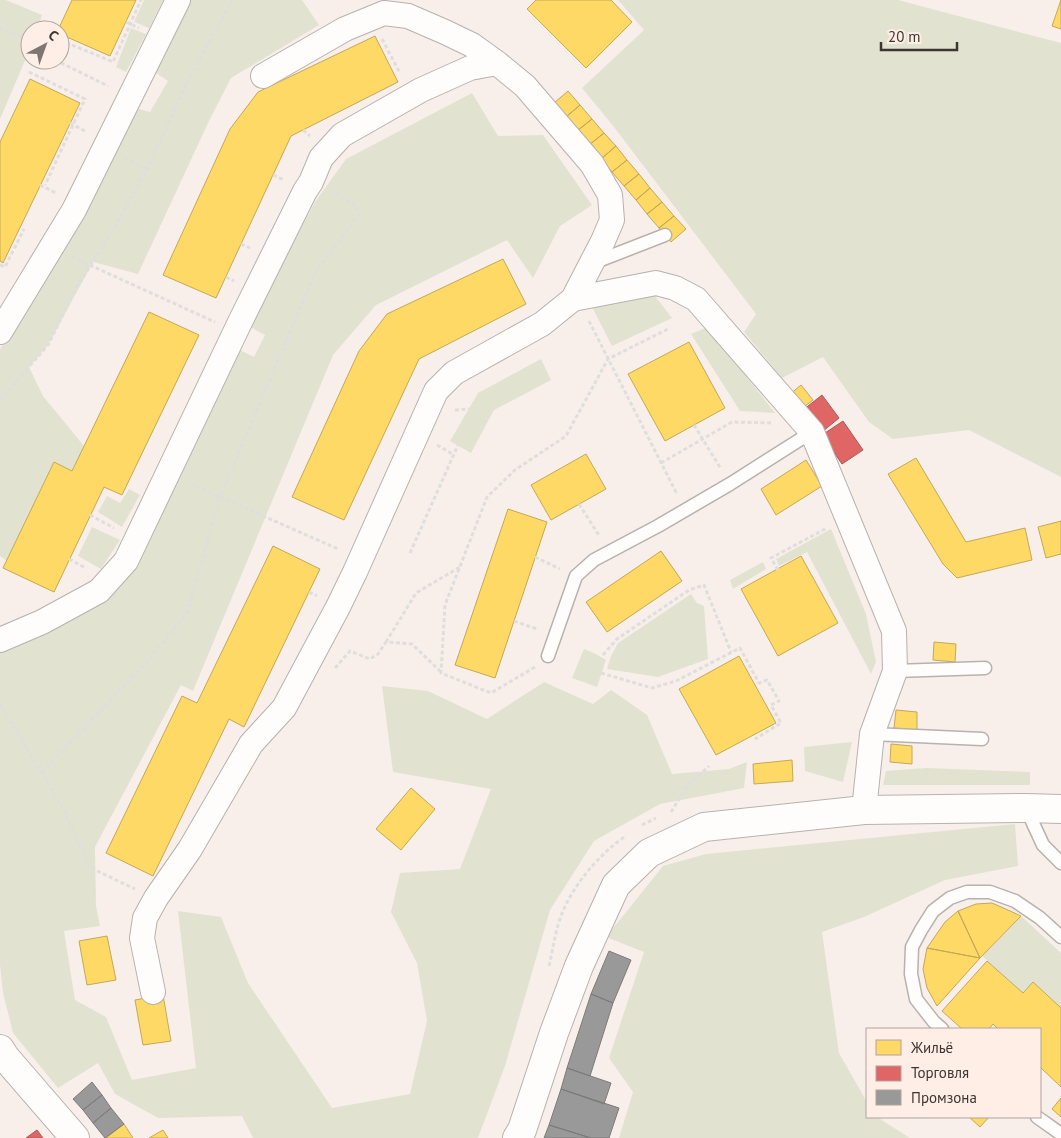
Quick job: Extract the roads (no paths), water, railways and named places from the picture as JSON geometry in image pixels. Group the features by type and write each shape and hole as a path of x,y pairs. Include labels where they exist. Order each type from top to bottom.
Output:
{"street":[{"path":"0,332 74,210 178,0"},
{"path":"263,76 345,29 384,13 408,16 472,45 524,86 592,164 610,195 612,220 575,299"},
{"path":"0,640 42,622 98,591 126,561 321,158 342,135 421,90 470,68 497,63"},
{"path":"153,992 142,938 145,918 156,898 190,849 251,744 284,708 340,602 436,391 454,373 542,324 575,299 656,283 675,288 689,295 696,299 809,428 841,511 894,631 895,671 872,734 864,810"},
{"path":"517,1138 522,1130 554,1033 579,966 616,885 648,853 704,828 864,810 1061,809"},
{"path":"0,1049 75,1138"}],"lane":[{"path":"591,264 665,235"},
{"path":"548,656 576,576 594,560 658,526 730,484 809,428"},
{"path":"895,671 985,668"},
{"path":"872,734 982,739"},
{"path":"1026,808 1043,845 1061,863"},
{"path":"941,1028 916,1000 911,974 912,947 933,911 950,898 967,892 990,892 1015,901 1040,918 1061,937"},
{"path":"1038,1118 1061,1134"}]}
